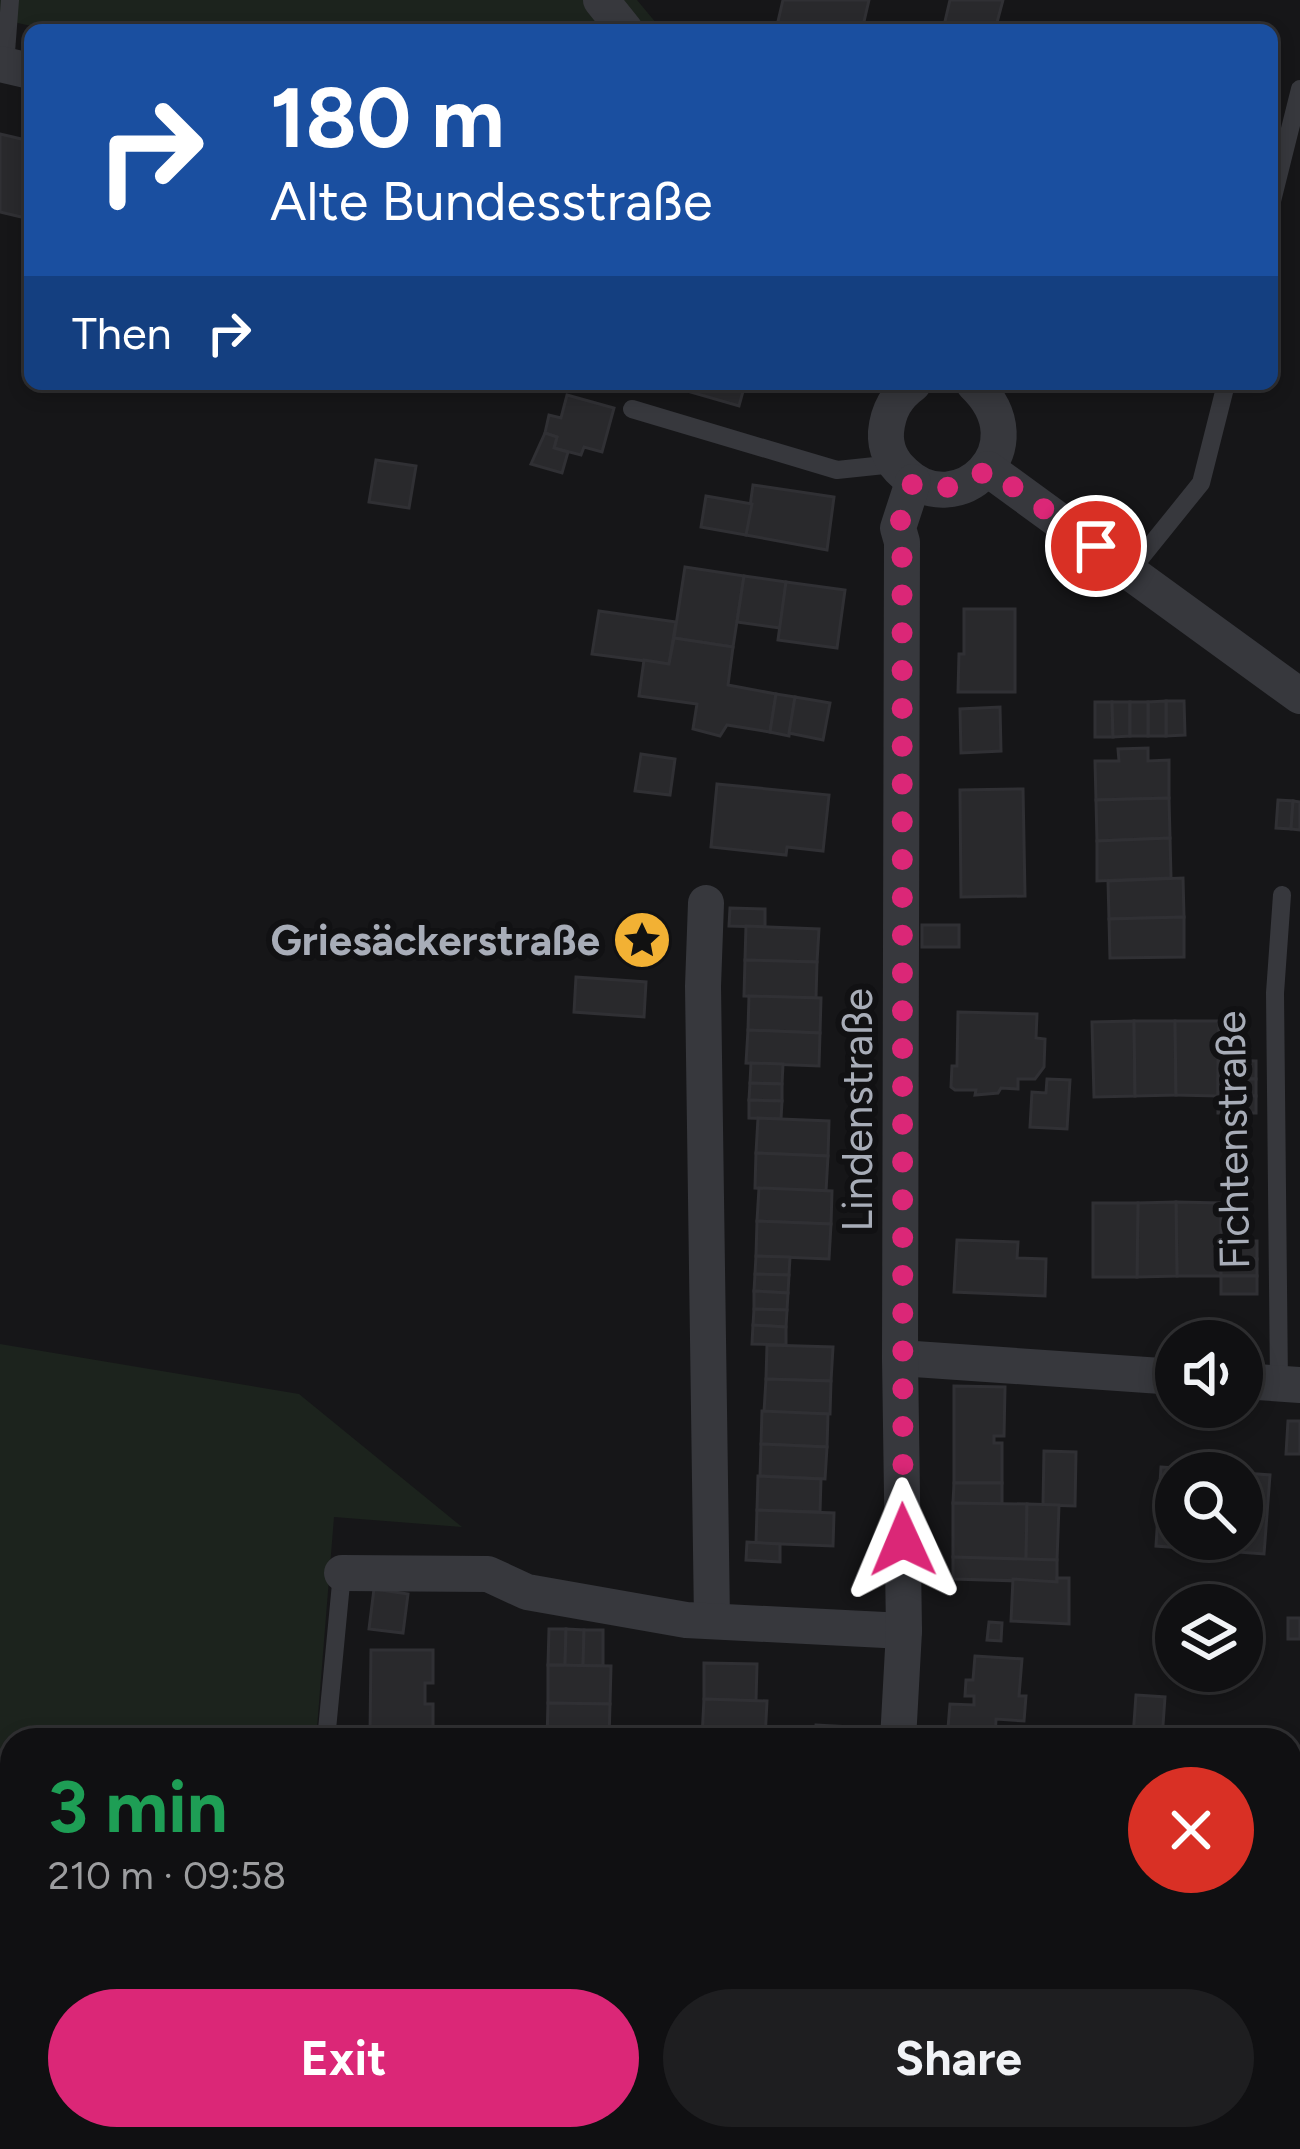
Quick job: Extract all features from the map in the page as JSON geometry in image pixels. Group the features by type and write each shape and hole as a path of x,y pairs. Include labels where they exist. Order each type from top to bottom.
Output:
{"street":[{"path":"602,0 620,24"},
{"name":"Lindenstraße","path":"899,1728 904,1631 900,1358 904,885 902,542 898,528 903,473 885,439 888,413 902,390"},
{"path":"903,473 939,490 966,485 988,469 1000,433 997,414 979,390"},
{"path":"988,469 1300,697"},
{"path":"706,903 703,986 712,1621"},
{"path":"900,1358 1155,1376"},
{"path":"341,1574 488,1574 527,1592 712,1621 904,1631"}],"lane":[{"path":"10,0 12,66"},
{"path":"1278,177 1300,89"},
{"path":"1130,571 1201,483 1224,390"},
{"path":"632,409 837,470 903,473"},
{"name":"Fichtenstraße","path":"1282,895 1275,992 1290,1384"},
{"path":"327,1728 341,1574"}],"shaded area":[{"path":"0,0 637,0 657,24 24,24 0,19"},
{"path":"0,1344 299,1394 462,1527 334,1517 317,1728 0,1728"}],"building":[{"path":"783,0 869,0 863,24 777,24"},
{"path":"950,0 1003,0 997,24 944,24"},
{"path":"0,134 24,140 24,218 0,212"},
{"path":"684,390 743,390 739,406"},
{"path":"567,395 614,408 602,452 584,447 581,455 554,448 557,437 545,433 549,415 561,418"},
{"path":"545,433 557,437 554,448 568,452 562,473 531,464"},
{"path":"376,460 416,466 409,508 369,502"},
{"path":"753,485 834,497 827,550 746,535"},
{"path":"706,496 752,504 746,535 701,527"},
{"path":"685,567 744,576 733,647 674,638"},
{"path":"744,576 786,582 780,628 737,622"},
{"path":"786,582 845,590 837,648 778,640"},
{"path":"964,609 1015,609 1015,692 958,692"},
{"path":"599,611 676,622 669,664 592,654"},
{"path":"674,638 733,647 728,685 776,694 770,732 727,725 720,736 693,729 697,704 639,696 644,660 669,664"},
{"path":"776,694 795,697 789,736 770,732"},
{"path":"795,697 830,703 823,740 789,733"},
{"path":"1166,701 1184,701 1185,735 1166,736"},
{"path":"1166,701 1166,736 1148,736 1148,702"},
{"path":"1095,702 1112,702 1113,737 1095,737"},
{"path":"1112,702 1130,702 1130,736 1113,737"},
{"path":"1130,702 1148,702 1148,736 1130,736"},
{"path":"1000,707 1001,751 961,753 960,709"},
{"path":"1148,748 1148,761 1169,760 1169,798 1096,800 1095,761 1119,761 1118,749"},
{"path":"641,754 675,759 670,795 635,791"},
{"path":"717,784 829,795 823,851 787,847 786,855 711,847"},
{"path":"1023,789 1025,896 961,897 960,790"},
{"path":"1169,798 1170,838 1097,841 1096,800"},
{"path":"1278,800 1293,801 1291,829 1276,828"},
{"path":"1293,801 1300,802 1300,830 1291,829"},
{"path":"1170,838 1171,878 1097,881 1097,841"},
{"path":"1183,878 1184,917 1109,919 1108,881"},
{"path":"730,908 765,909 765,927 729,926"},
{"path":"1184,917 1184,957 1110,958 1109,919"},
{"path":"922,925 959,925 959,947 922,947"},
{"path":"746,926 819,929 817,962 745,960"},
{"path":"745,960 817,962 816,998 744,996"},
{"path":"576,977 646,982 644,1017 574,1012"},
{"path":"749,996 821,998 820,1033 748,1030"},
{"path":"958,1012 1037,1014 1036,1038 1045,1039 1044,1067 1035,1079 1018,1079 1018,1089 975,1095 976,1090 955,1090 951,1087 952,1066 957,1066"},
{"path":"1134,1021 1135,1096 1094,1097 1092,1022"},
{"path":"1134,1021 1175,1021 1176,1095 1135,1096"},
{"path":"1175,1021 1219,1021 1218,1096 1176,1095"},
{"path":"748,1030 820,1033 819,1066 746,1063"},
{"path":"1218,1060 1256,1061 1256,1079 1218,1079"},
{"path":"751,1063 783,1064 782,1084 750,1083"},
{"path":"1047,1079 1070,1080 1067,1129 1030,1127 1032,1092 1046,1093"},
{"path":"1218,1079 1256,1079 1256,1096 1218,1096"},
{"path":"750,1083 782,1084 782,1101 749,1100"},
{"path":"1218,1096 1256,1096 1256,1113 1218,1113"},
{"path":"749,1100 782,1101 781,1119 749,1118"},
{"path":"758,1118 829,1121 828,1156 756,1153"},
{"path":"756,1153 828,1156 826,1191 755,1188"},
{"path":"759,1188 832,1191 831,1224 757,1221"},
{"path":"1176,1202 1221,1203 1221,1276 1177,1276"},
{"path":"1176,1202 1177,1276 1137,1277 1138,1203"},
{"path":"1093,1203 1138,1203 1137,1277 1093,1277"},
{"path":"757,1221 831,1224 829,1259 756,1256"},
{"path":"957,1240 1018,1242 1017,1258 1046,1259 1045,1296 954,1292"},
{"path":"1221,1241 1257,1241 1257,1259 1221,1258"},
{"path":"756,1256 790,1257 789,1275 755,1274"},
{"path":"1221,1258 1257,1259 1257,1276 1221,1276"},
{"path":"755,1274 789,1275 788,1293 754,1291"},
{"path":"1221,1276 1257,1276 1257,1294 1221,1294"},
{"path":"754,1291 788,1293 787,1310 754,1309"},
{"path":"754,1309 787,1310 786,1327 753,1325"},
{"path":"753,1325 786,1327 786,1345 752,1344"},
{"path":"767,1345 833,1347 831,1381 766,1379"},
{"path":"766,1379 831,1381 830,1414 764,1412"},
{"path":"954,1386 1005,1387 1004,1436 994,1436 994,1443 1002,1443 1002,1483 954,1483"},
{"path":"762,1411 828,1414 827,1447 761,1444"},
{"path":"1288,1421 1300,1421 1300,1454 1286,1454"},
{"path":"761,1444 827,1447 825,1479 760,1476"},
{"path":"1044,1451 1076,1452 1075,1506 1043,1505"},
{"path":"1263,1474 1270,1475 1263,1554"},
{"path":"758,1476 821,1479 820,1512 757,1510"},
{"path":"954,1483 1002,1483 1002,1504 953,1503"},
{"path":"953,1503 1027,1504 1026,1560 953,1557"},
{"path":"1027,1504 1059,1505 1057,1560 1026,1560"},
{"path":"757,1510 834,1513 833,1546 756,1543"},
{"path":"747,1542 780,1544 780,1562 746,1560"},
{"path":"953,1557 1057,1560 1057,1582 953,1579"},
{"path":"1057,1578 1069,1578 1069,1624 1011,1621 1013,1579 1057,1582"},
{"path":"374,1589 408,1594 403,1633 369,1629"},
{"path":"1288,1618 1300,1618 1300,1639 1288,1639"},
{"path":"989,1622 1002,1623 1001,1641 987,1640"},
{"path":"549,1629 566,1629 565,1665 548,1665"},
{"path":"566,1629 584,1630 583,1666 565,1665"},
{"path":"584,1630 603,1630 603,1666 583,1666"},
{"path":"371,1650 433,1650 433,1683 425,1683 425,1704 433,1704 433,1728 370,1728"},
{"path":"975,1656 1022,1659 1019,1696 1026,1696 1024,1721 996,1719 996,1728 948,1728 950,1704 974,1705 974,1696 965,1696 966,1680 973,1680"},
{"path":"704,1663 757,1664 756,1701 704,1699"},
{"path":"548,1665 611,1666 610,1704 548,1703"},
{"path":"1136,1695 1165,1697 1163,1728 1134,1728"},
{"path":"704,1699 767,1701 766,1728 703,1728"},
{"path":"548,1703 610,1704 609,1728 547,1728"}],"place":[{"name":"Griesäckerstraße","path":"642,940"}],"route":[{"path":"903,1540 902,542 898,528 913,482 939,490 966,485 988,469 1096,546"}]}
